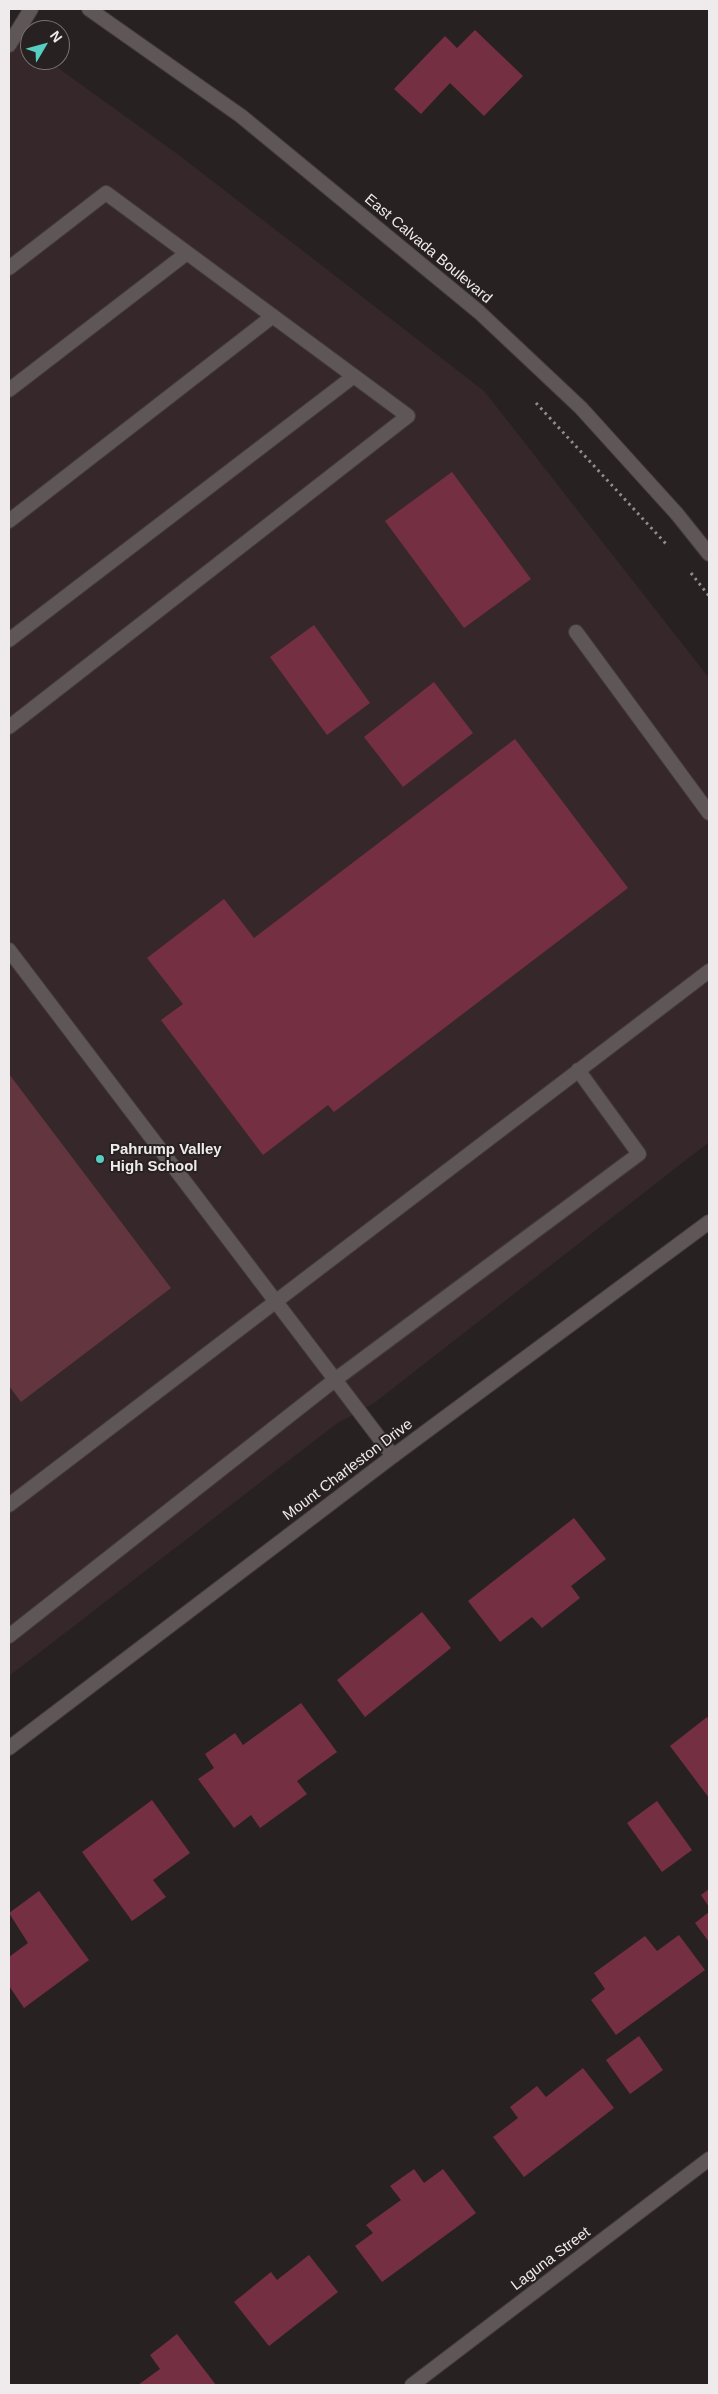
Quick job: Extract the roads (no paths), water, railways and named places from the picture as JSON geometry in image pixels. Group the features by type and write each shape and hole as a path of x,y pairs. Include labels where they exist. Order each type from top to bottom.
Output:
{"street":[{"path":"9,45 31,9"},
{"name":"East Calvada Boulevard","path":"89,9 241,116 479,312 581,408 677,514 709,554"},
{"path":"9,268 106,193 408,416 9,726"},
{"path":"9,390 187,253"},
{"path":"9,521 273,316"},
{"path":"9,640 354,376"},
{"path":"576,632 709,813"},
{"path":"9,950 393,1456"},
{"path":"9,1505 709,971"},
{"path":"9,1636 336,1379 639,1154 578,1070"},
{"name":"Mount Charleston Drive","path":"9,1748 393,1456 709,1222"},
{"name":"Laguna Street","path":"412,2385 709,2159"}],"place":[{"name":"Pahrump Valley High School","path":"100,1159"}]}
